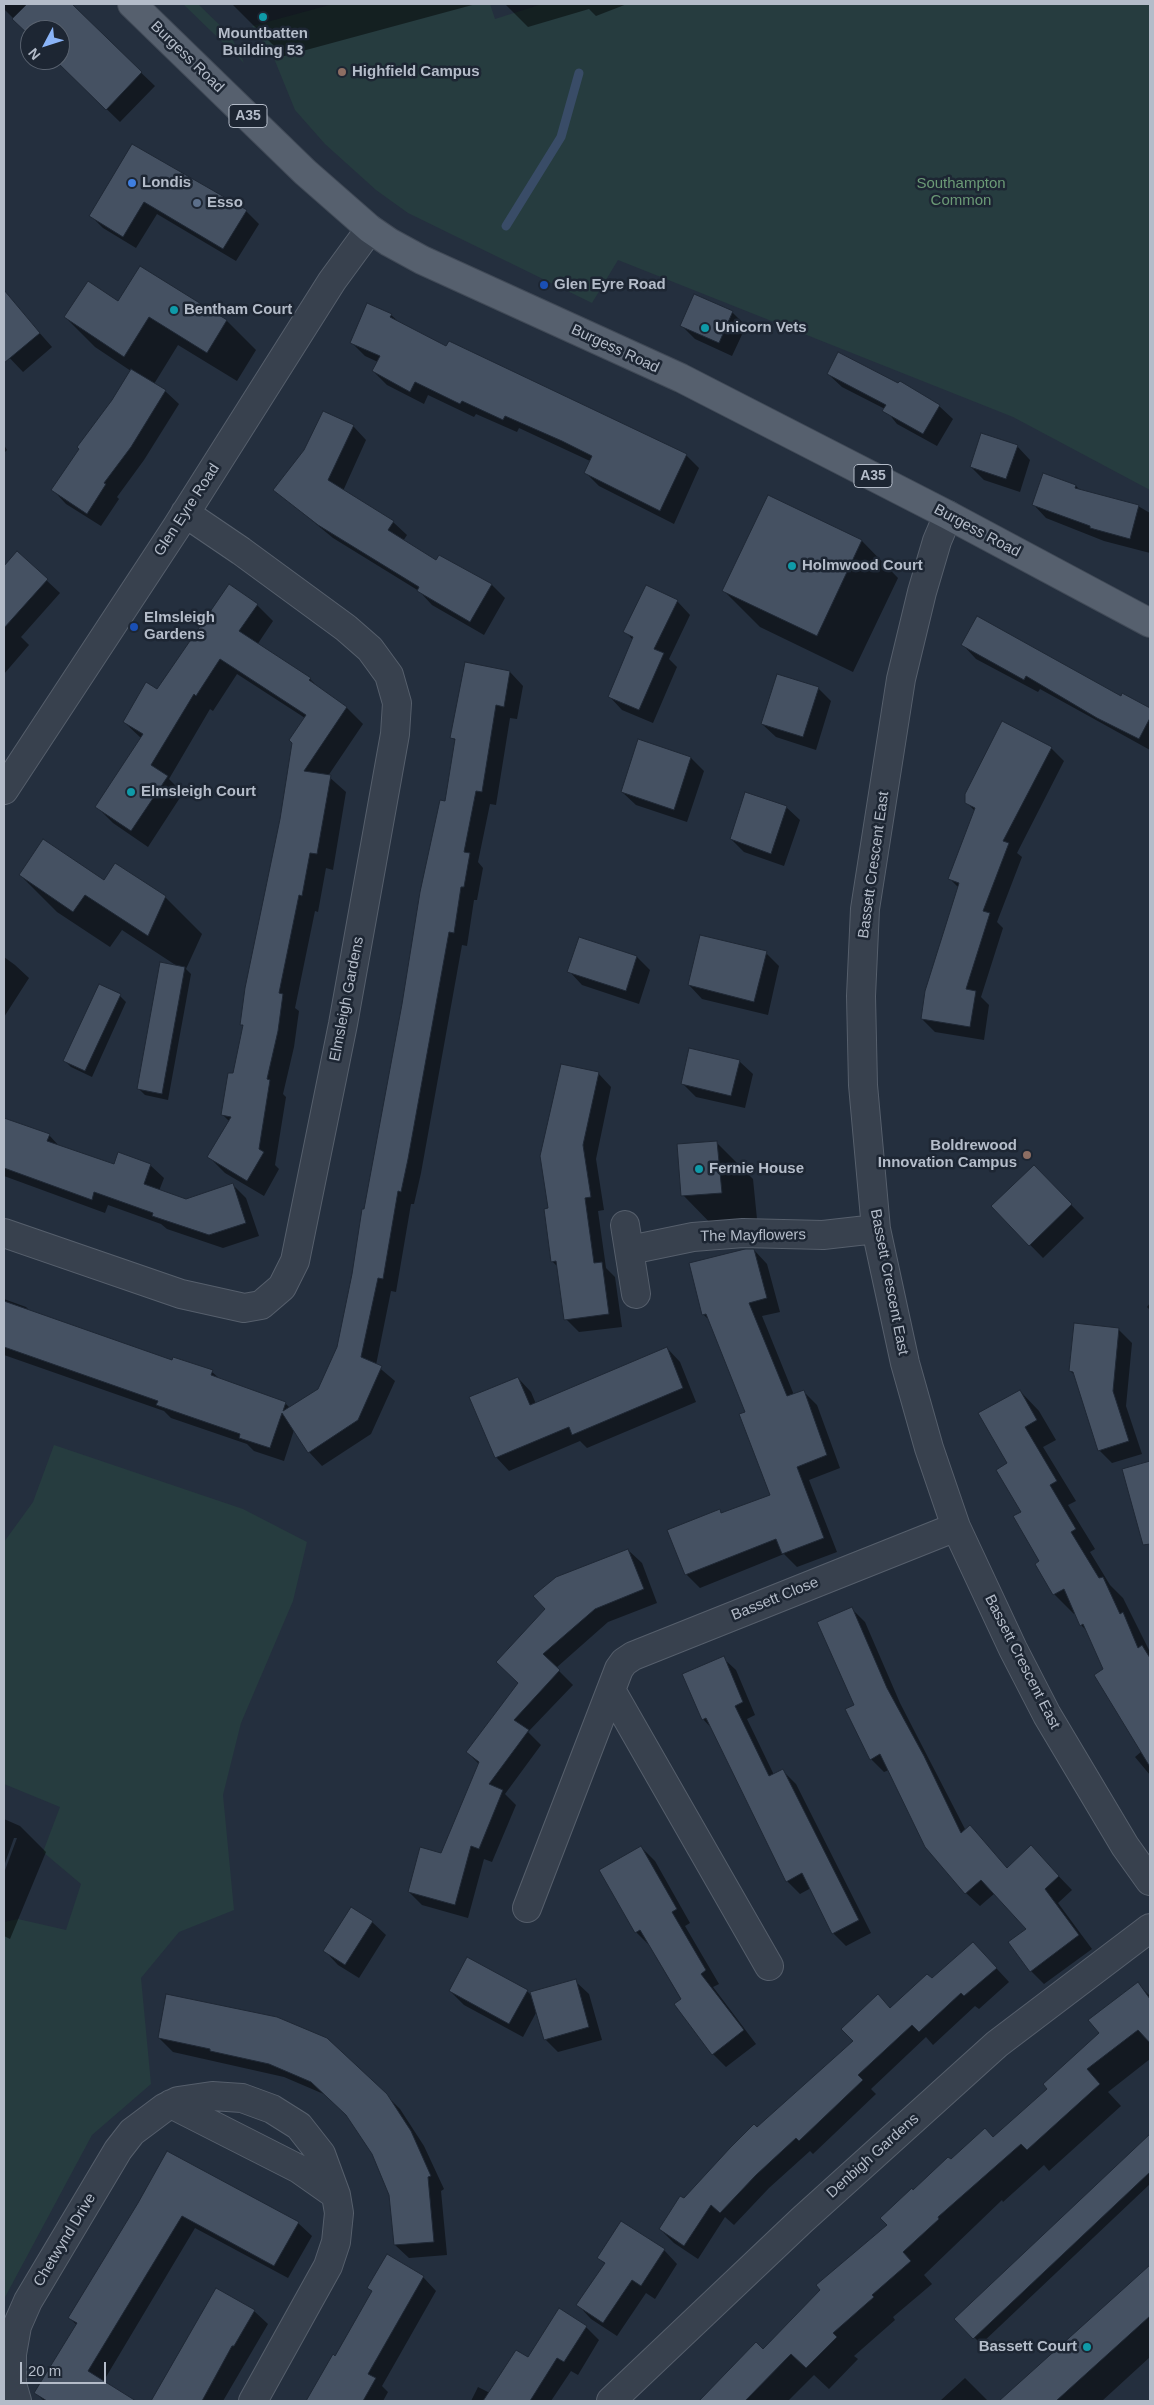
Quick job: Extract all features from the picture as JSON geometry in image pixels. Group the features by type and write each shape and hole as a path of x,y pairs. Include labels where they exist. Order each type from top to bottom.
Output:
{"main road":[{"name":"Burgess Road","path":"132,4 305,172 370,229 422,260 681,378 948,515 1150,623"}],"street":[{"name":"Glen Eyre Road","path":"4,790 184,514 322,297 370,229"},
{"name":"Elmsleigh Gardens","path":"4,1233 181,1294 244,1308 261,1304 282,1287 295,1260 343,1024 394,743 397,703 389,675 370,649 346,628 241,551 184,514"},
{"name":"Bassett Crescent East","path":"948,515 937,541 922,592 902,679 865,909 861,996 863,1085 876,1229 905,1363 929,1448 956,1527 1013,1649 1047,1715 1097,1800 1150,1881"},
{"name":"The Mayflowers","path":"636,1294 628,1237 693,1237 743,1233 823,1235 876,1229"},
{"name":"Bassett Close","path":"527,1908 619,1669 633,1656 956,1527"},
{"path":"611,1690 769,1966"},
{"name":"Denbigh Gardens","path":"611,2401 650,2362 824,2200 997,2044 1150,1928"},
{"name":"Chetwynd Drive","path":"17,2401 12,2384 12,2354 17,2326 28,2301 118,2150 132,2132 151,2116 171,2104 196,2097 212,2096 242,2098 272,2108 299,2126 322,2154 336,2195 338,2213 336,2242 328,2266 253,2401"},
{"path":"171,2104 300,2169 336,2195"}],"green space":[{"path":"183,4 198,4 231,36 244,63"},
{"name":"Southampton Common","path":"333,4 490,4 495,19 542,4 1150,4 1150,490 1013,417 618,260 592,303 408,213 376,190 325,144 295,110 273,56 252,26"},
{"path":"54,1445 243,1509 307,1542 293,1601 241,1723 223,1795 234,1910 179,1932 141,1978 151,2084 92,2135 4,2299 4,1922 18,1919 66,1930 81,1884 43,1852 60,1807 4,1784 4,1542 33,1502"}],"building":[{"path":"27,4 72,4 142,72 106,110 65,70 70,70 70,20 20,20 20,27 12,19"},
{"path":"132,144 247,210 223,249 144,202 123,237 89,216"},
{"path":"140,266 227,320 207,353 149,317 124,357 64,317 88,281 118,301"},
{"path":"4,290 40,333 4,363"},
{"name":"Unicorn Vets","path":"694,294 733,311 719,343 680,326"},
{"path":"367,303 392,314 390,317 446,346 449,341 687,454 660,511 584,473 592,456 562,441 505,416 503,420 462,401 460,404 415,382 410,392 372,371 380,356 350,343"},
{"path":"838,352 898,383 900,381 940,405 923,434 882,411 886,405 827,374"},
{"path":"131,369 166,390 131,447 104,483 106,484 87,514 51,490 79,449 77,447 112,400"},
{"path":"323,411 354,425 328,480 394,521 388,530 436,560 439,555 492,584 470,622 417,591 419,587 318,525 273,490 304,450"},
{"path":"981,433 1018,445 1006,479 970,467"},
{"path":"1043,473 1076,485 1075,488 1139,505 1130,539 1090,528 1090,526 1032,505"},
{"name":"Holmwood Court","path":"768,495 862,540 817,636 722,591"},
{"path":"17,551 48,579 4,628 4,566"},
{"path":"229,584 258,604 239,631 311,678 309,680 347,707 304,771 331,775 317,854 310,853 302,896 299,895 279,993 283,994 278,1031 267,1079 270,1080 259,1149 264,1152 247,1181 207,1157 231,1117 221,1115 228,1073 233,1073 243,1025 240,1025 245,988 280,819 292,743 289,740 306,715 220,659 196,696 194,694 151,765 168,776 131,831 95,807 143,734 123,722 146,682 157,689"},
{"path":"646,585 678,600 654,649 664,653 639,710 608,697 633,637 623,632"},
{"path":"977,616 1121,696 1122,693 1150,708 1150,718 1139,739 1097,718 1026,676 1024,680 961,645"},
{"path":"465,662 510,671 504,707 496,705 482,792 476,791 464,852 470,853 464,887 461,887 454,933 449,932 408,1159 401,1192 398,1191 383,1279 378,1278 361,1357 382,1366 358,1420 308,1453 282,1413 270,1448 239,1438 240,1434 156,1405 158,1401 4,1347 4,1301 172,1360 173,1357 213,1370 211,1375 286,1402 283,1411 318,1389 337,1347 352,1274 362,1209 364,1209 402,1004 420,892 440,800 445,801 455,739 450,738"},
{"path":"777,674 819,687 803,737 761,724"},
{"path":"1002,721 1052,747 1003,841 1009,843 983,911 990,913 966,989 976,991 970,1027 921,1019 925,991 959,883 948,879 975,808 965,803 965,794"},
{"path":"638,739 691,757 674,810 621,792"},
{"path":"745,792 787,806 771,854 730,839"},
{"path":"43,839 104,880 115,863 166,896 148,936 85,895 73,912 19,875"},
{"path":"700,935 767,951 754,1002 688,985"},
{"path":"579,937 637,956 626,991 567,972"},
{"path":"160,962 185,967 162,1094 137,1089"},
{"path":"99,984 121,994 85,1071 63,1061"},
{"path":"689,1048 740,1060 731,1096 681,1084"},
{"path":"561,1064 599,1072 583,1145 591,1197 585,1198 594,1263 602,1262 609,1314 564,1320 556,1261 551,1262 544,1209 548,1208 540,1156"},
{"path":"4,1118 50,1134 47,1141 114,1164 118,1152 151,1164 144,1184 186,1199 233,1183 246,1223 209,1235 152,1216 153,1213 94,1192 92,1200 4,1168"},
{"name":"Fernie House","path":"717,1141 722,1193 681,1196 677,1144"},
{"path":"1034,1165 1072,1204 1029,1246 991,1206"},
{"path":"745,1249 754,1249 767,1298 749,1303 787,1396 804,1390 827,1455 797,1467 824,1538 782,1554 776,1539 685,1575 667,1530 720,1509 721,1513 770,1495 739,1414 745,1412 706,1314 702,1315 689,1263"},
{"path":"1074,1323 1119,1328 1113,1391 1129,1441 1098,1451 1073,1372 1069,1371"},
{"path":"667,1347 683,1388 572,1435 569,1427 495,1458 469,1397 518,1377 530,1405"},
{"path":"1020,1390 1037,1420 1025,1427 1057,1481 1050,1485 1076,1529 1071,1532 1099,1578 1103,1577 1120,1614 1123,1612 1138,1648 1142,1645 1150,1658 1150,1767 1094,1675 1103,1669 1083,1624 1080,1626 1064,1589 1053,1595 1035,1564 1039,1561 1013,1516 1021,1512 996,1470 1007,1463 978,1413"},
{"path":"1150,1461 1150,1544 1143,1545 1122,1469"},
{"path":"628,1549 644,1589 595,1609 543,1654 560,1670 514,1720 529,1730 489,1784 503,1790 479,1849 471,1846 455,1905 408,1892 420,1847 441,1853 479,1762 466,1752 518,1683 496,1662 545,1609 533,1596 556,1577"},
{"path":"852,1607 887,1688 924,1756 961,1833 970,1825 1007,1868 1031,1845 1059,1876 1045,1889 1079,1935 1030,1972 1008,1942 1026,1929 981,1880 965,1894 925,1847 880,1754 870,1760 845,1709 854,1705 817,1622"},
{"path":"724,1656 743,1702 735,1706 769,1776 783,1769 859,1920 832,1934 802,1873 786,1882 706,1718 702,1720 682,1674"},
{"path":"641,1846 677,1909 672,1912 706,1970 701,1974 744,2030 712,2055 674,2004 681,1999 640,1930 635,1933 599,1870"},
{"path":"351,1907 373,1921 345,1965 323,1951"},
{"path":"973,1942 997,1968 964,1996 961,1993 919,2032 912,2025 858,2075 863,2080 799,2141 796,2138 756,2175 720,2213 711,2205 684,2246 659,2229 680,2196 684,2198 754,2124 757,2127 853,2041 841,2029 878,1994 890,2008 927,1974 932,1978"},
{"path":"467,1957 528,1990 509,2024 449,1991"},
{"path":"576,1979 589,2027 544,2040 530,1992"},
{"path":"1138,1982 1150,1999 1150,2043 1138,2030 1087,2069 1100,2084 1027,2150 1021,2144 938,2217 939,2219 903,2252 911,2261 833,2333 837,2337 806,2368 791,2354 745,2401 699,2401 756,2342 763,2349 820,2290 816,2285 887,2225 880,2218 912,2188 913,2190 948,2157 951,2159 985,2128 993,2137 1047,2089 1043,2084 1099,2033 1088,2020"},
{"path":"166,1994 277,2017 327,2038 387,2094 411,2131 431,2176 428,2177 434,2242 394,2245 389,2195 372,2154 346,2115 311,2082 269,2064 158,2038"},
{"path":"1150,2134 1150,2172 973,2339 954,2319"},
{"path":"167,2151 299,2222 274,2266 182,2216 88,2371 136,2401 47,2401 34,2393 77,2323 68,2318 138,2203"},
{"path":"621,2221 665,2249 641,2286 632,2280 603,2323 576,2305 605,2263 597,2258"},
{"path":"387,2254 424,2276 368,2374 376,2378 363,2401 306,2401 333,2354 335,2356 372,2291 367,2288"},
{"name":"Bassett Court","path":"1150,2265 1150,2316 1056,2401 999,2401"},
{"path":"216,2288 255,2310 234,2346 232,2346 202,2401 151,2401"},
{"path":"559,2308 587,2326 564,2362 557,2358 530,2401 483,2401 516,2350 528,2357"}],"waterway":[{"path":"506,226 561,137 579,73"}],"place":[{"name":"Mountbatten Building 53","path":"263,17"},
{"name":"Highfield Campus","path":"342,72"},
{"name":"Londis","path":"132,183"},
{"name":"Esso","path":"197,203"},
{"name":"Glen Eyre Road","path":"544,285"},
{"name":"Bentham Court","path":"174,310"},
{"name":"Unicorn Vets","path":"705,328"},
{"name":"Holmwood Court","path":"792,566"},
{"name":"Elmsleigh Gardens","path":"134,627"},
{"name":"Elmsleigh Court","path":"131,792"},
{"name":"Boldrewood Innovation Campus","path":"1027,1155"},
{"name":"Fernie House","path":"699,1169"},
{"name":"Bassett Court","path":"1087,2347"}]}
